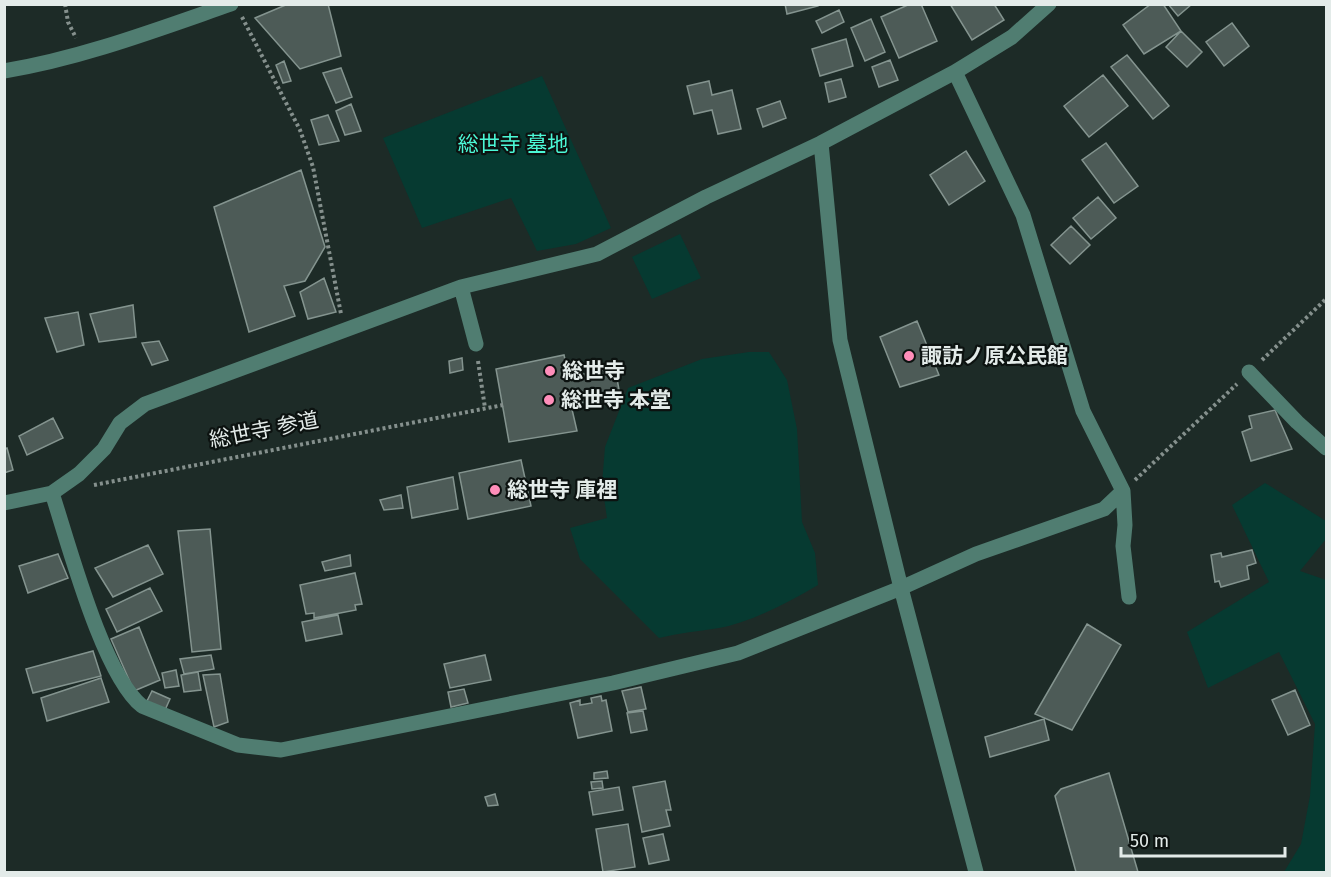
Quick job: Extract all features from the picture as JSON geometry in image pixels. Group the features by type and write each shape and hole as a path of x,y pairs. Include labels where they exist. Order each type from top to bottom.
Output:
{"street":[{"path":"4,503 52,493 80,474 105,449 120,423 145,404 461,287 597,254 706,197 822,143 954,72 1012,37 1049,4"},
{"path":"4,71 51,63 236,10"},
{"path":"954,72 1023,215 1083,411 1123,492 1123,546 1129,597"},
{"path":"822,143 840,339 901,588 976,873"},
{"path":"461,287 476,344"},
{"path":"1249,372 1297,422 1326,448"},
{"path":"52,493 108,656 130,697 142,706 229,742 281,750 665,672 738,653 901,588 976,554 1104,509 1123,492"}],"path":[{"path":"65,4 68,22 84,54"},
{"path":"236,10 300,130 313,167 344,330"},
{"path":"1123,492 1326,299"},
{"path":"476,344 485,408"},
{"name":"総世寺 参道","path":"87,486 503,405"}],"green space":[{"name":"総世寺 墓地","path":"542,76 611,228 576,244 537,251 511,198 422,228 383,138"},
{"path":"680,234 701,278 652,299 632,257"},
{"path":"749,352 769,352 787,380 797,429 802,522 815,553 818,585 744,621 719,628 659,638 580,559 570,528 607,518 602,484 605,447 628,388 702,359"},
{"path":"1265,483 1326,521 1326,539 1300,571 1326,580 1326,872 1284,872 1301,844 1310,796 1315,724 1279,652 1208,688 1187,632 1269,582 1232,505"}],"building":[{"path":"288,4 328,4 341,56 300,69 255,18"},
{"path":"785,4 818,4 818,6 787,14"},
{"path":"910,4 921,4 937,41 899,58 881,17"},
{"path":"950,4 994,4 1004,20 972,40"},
{"path":"1151,4 1163,4 1181,31 1144,54 1123,25"},
{"path":"1168,4 1192,4 1178,16"},
{"path":"839,10 844,22 822,33 816,21"},
{"path":"871,19 885,52 865,61 851,28"},
{"path":"1232,23 1249,46 1224,66 1206,42"},
{"path":"1181,31 1202,52 1187,67 1166,47"},
{"path":"846,39 853,66 820,76 812,49"},
{"path":"1127,55 1169,106 1153,119 1111,67"},
{"path":"890,60 898,80 879,87 872,67"},
{"path":"284,61 291,81 283,83 276,65"},
{"path":"341,68 352,97 336,103 323,73"},
{"path":"1103,75 1128,106 1089,137 1064,106"},
{"path":"841,79 846,97 829,102 825,83"},
{"path":"709,81 712,95 732,90 741,129 718,134 712,110 694,114 687,86"},
{"path":"780,101 786,118 763,127 757,109"},
{"path":"351,104 361,131 345,135 336,111"},
{"path":"328,115 339,141 319,145 311,120"},
{"path":"1106,143 1138,186 1114,203 1082,160"},
{"path":"966,151 985,181 949,205 930,175"},
{"path":"301,170 325,247 305,281 284,286 295,316 249,332 214,207"},
{"path":"1098,197 1116,218 1091,239 1073,218"},
{"path":"1071,226 1090,245 1070,264 1051,245"},
{"path":"324,278 336,312 308,319 300,292"},
{"path":"133,305 136,337 99,342 90,314"},
{"path":"78,312 84,345 57,352 45,318"},
{"name":"諏訪ノ原公民館","path":"917,321 939,375 900,387 880,337"},
{"path":"159,341 168,360 152,365 142,343"},
{"name":"総世寺 本堂","path":"564,355 569,377 615,368 620,395 571,405 577,431 509,442 496,369"},
{"path":"462,358 463,370 450,373 449,361"},
{"path":"1275,410 1292,449 1251,461 1242,432 1252,428 1249,416"},
{"path":"53,418 63,438 27,455 19,436"},
{"path":"7,448 13,470 4,473 4,449"},
{"name":"総世寺 庫裡","path":"521,460 531,506 468,519 459,473"},
{"name":"総世寺 庫裡","path":"453,477 458,509 412,518 407,487"},
{"path":"401,495 403,508 384,510 380,500"},
{"path":"210,529 221,649 192,652 178,531"},
{"path":"148,545 163,574 113,597 95,568"},
{"path":"1252,550 1256,563 1247,566 1249,579 1221,587 1219,581 1215,582 1211,555 1221,553 1222,557"},
{"path":"58,554 68,578 28,593 19,566"},
{"path":"350,555 351,566 325,571 322,562"},
{"path":"355,573 362,604 355,605 356,610 314,618 314,613 306,614 300,585"},
{"path":"150,588 162,611 117,632 106,609"},
{"path":"338,615 342,634 306,641 302,622"},
{"path":"1087,624 1121,645 1072,730 1035,714"},
{"path":"139,627 160,680 134,691 111,639"},
{"path":"93,651 101,676 33,693 26,669"},
{"path":"211,655 214,669 184,674 180,659"},
{"path":"485,655 491,680 450,688 444,664"},
{"path":"176,670 179,686 165,688 162,673"},
{"path":"198,672 201,690 184,692 181,675"},
{"path":"220,674 228,722 214,727 203,675"},
{"path":"101,678 109,702 47,721 41,698"},
{"path":"641,687 646,709 628,712 622,691"},
{"path":"464,689 468,703 451,707 448,692"},
{"path":"1295,690 1310,725 1288,735 1272,700"},
{"path":"152,691 170,699 165,710 146,703"},
{"path":"601,696 602,701 606,700 612,731 578,738 570,703 580,700 580,705 592,703 591,698"},
{"path":"643,711 647,730 631,733 627,713"},
{"path":"1044,719 1049,740 990,757 985,737"},
{"path":"607,771 608,778 594,779 594,773"},
{"path":"1109,773 1138,872 1076,872 1055,796 1061,789"},
{"path":"602,781 603,788 592,789 591,782"},
{"path":"665,781 671,810 666,810 670,826 642,832 633,787"},
{"path":"619,787 623,810 593,815 589,792"},
{"path":"495,794 498,805 488,806 485,797"},
{"path":"628,824 635,867 603,872 596,829"},
{"path":"663,834 669,860 649,864 643,838"}],"place":[{"name":"諏訪ノ原公民館","path":"909,356"},
{"name":"総世寺","path":"550,371"},
{"name":"総世寺 本堂","path":"549,400"},
{"name":"総世寺 庫裡","path":"495,490"}]}
